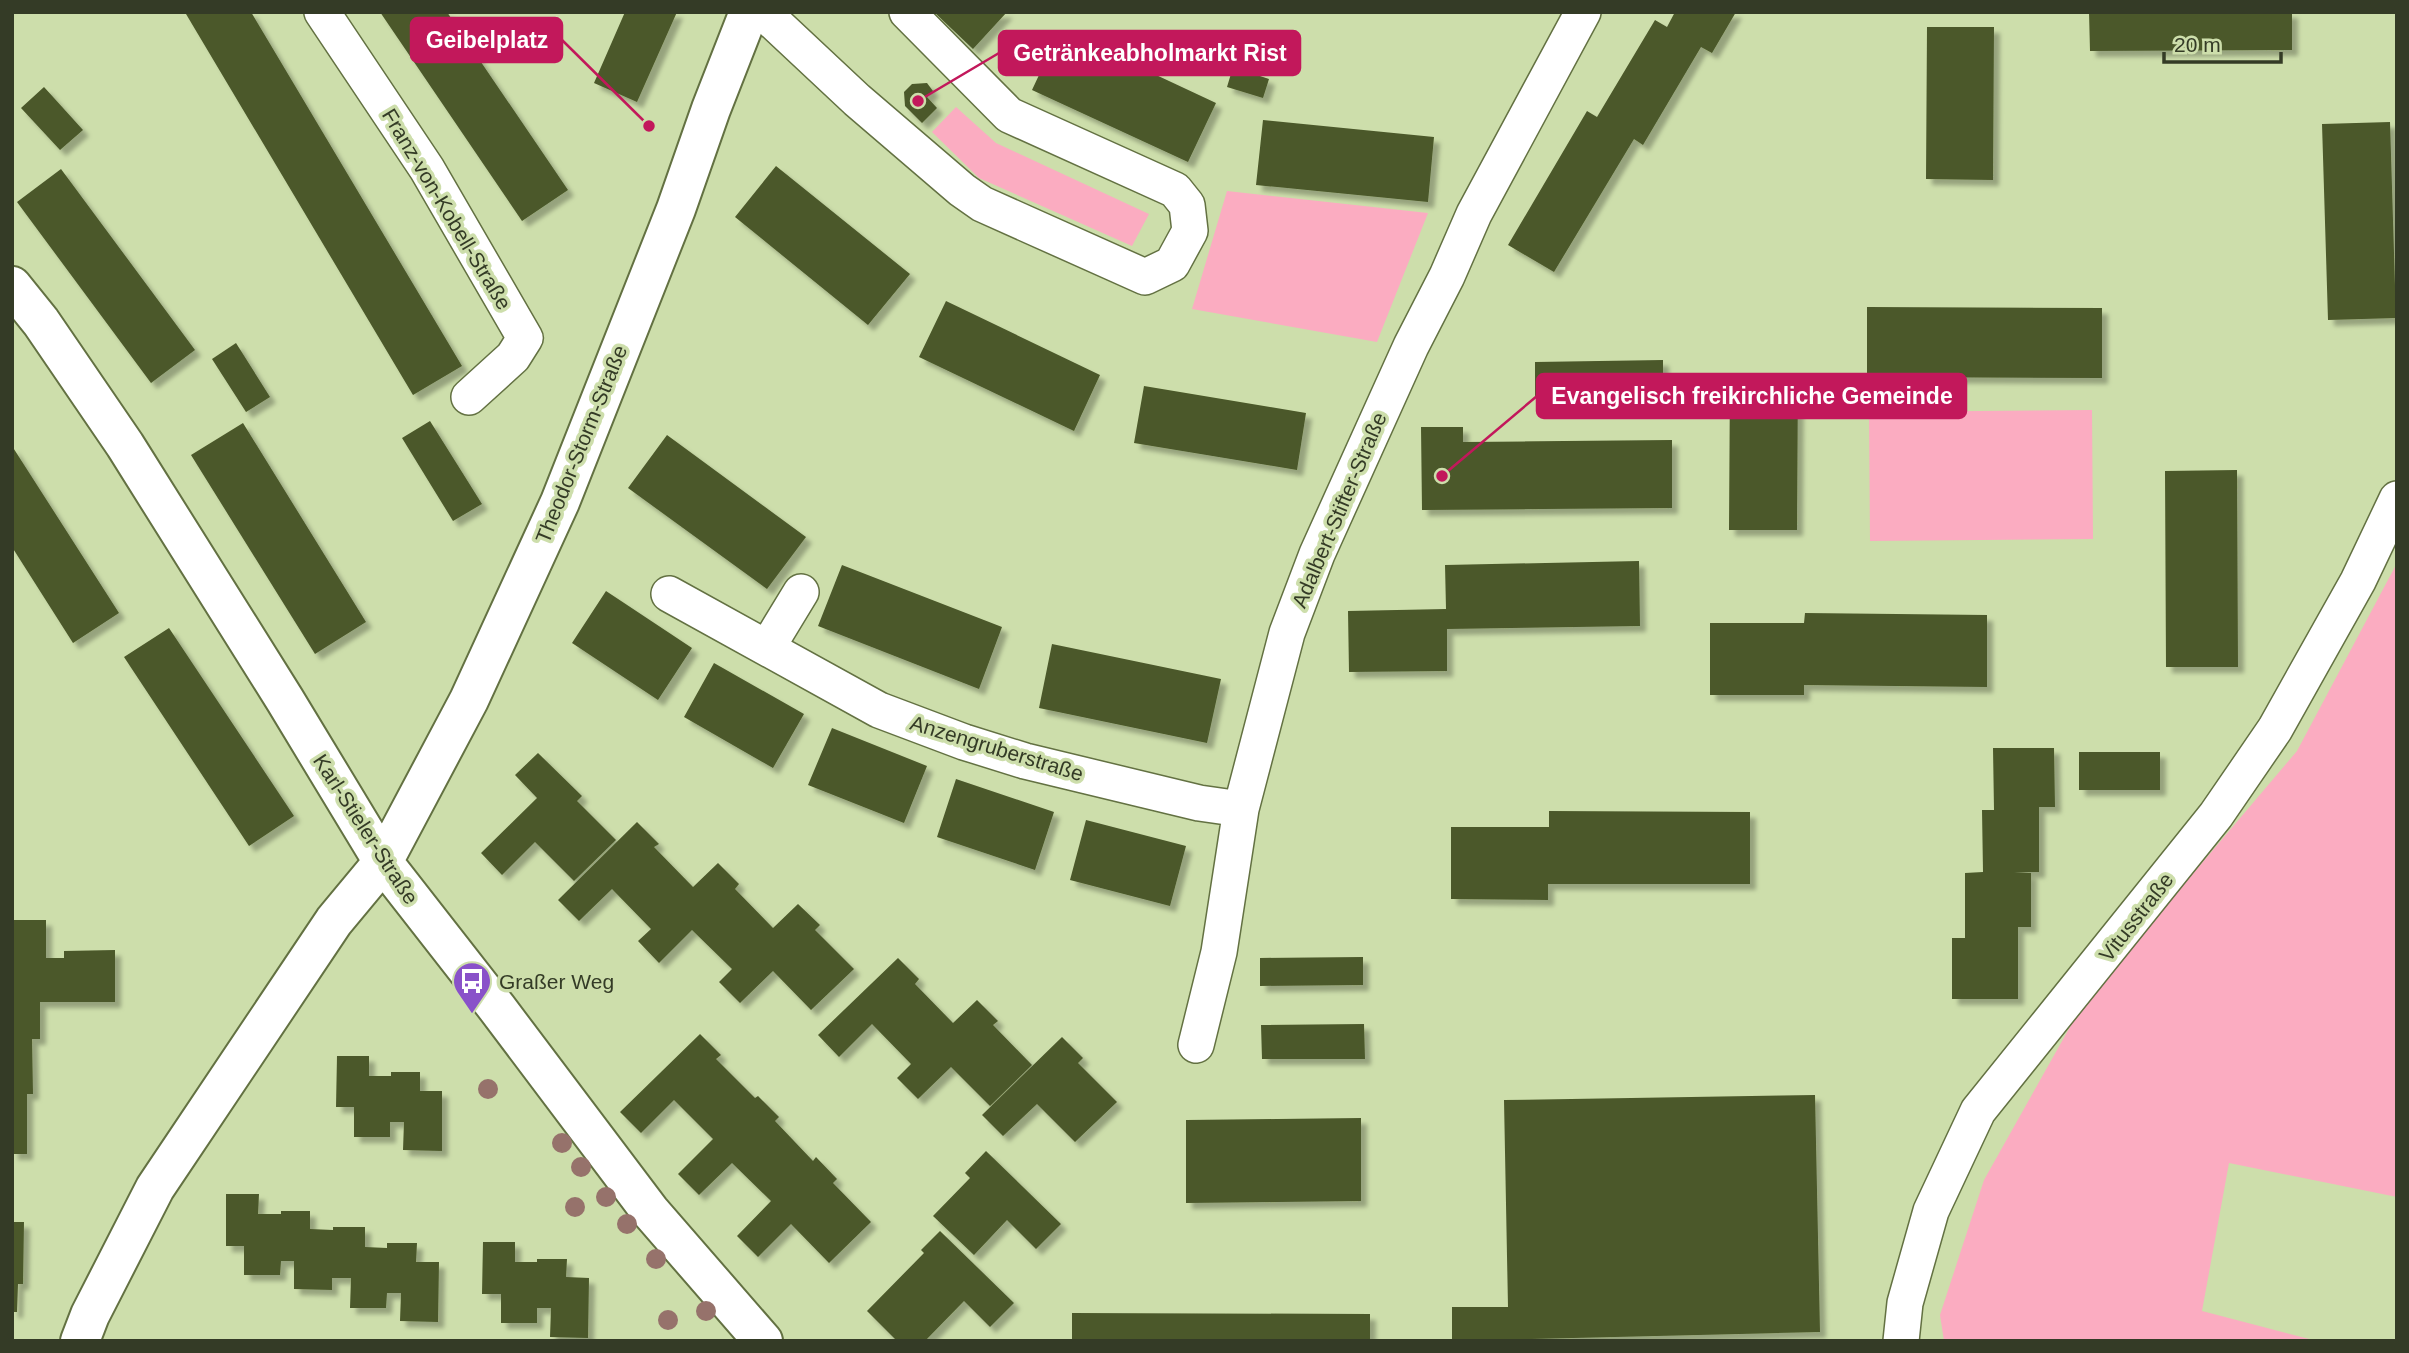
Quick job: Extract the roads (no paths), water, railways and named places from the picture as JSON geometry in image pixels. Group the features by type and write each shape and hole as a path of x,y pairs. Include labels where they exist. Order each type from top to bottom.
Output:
{"street":[{"name":"Franz-von-Kobell-Straße","path":"322,12 427,169 525,338 513,357 469,397"},
{"name":"Theodor-Storm-Straße","path":"383,862 469,700 560,502 676,209 749,12"},
{"path":"763,12 858,100 962,190 982,204 1146,277 1172,264 1190,231 1187,205 1175,190 1009,115 907,12"},
{"name":"Adalbert-Stifter-Straße","path":"1196,1045 1219,953 1241,808 1287,634 1317,554 1411,346 1474,214 1583,12"},
{"name":"Karl-Stieler-Straße","path":"12,286 41,322 125,445 383,862 650,1211 763,1341"},
{"name":"Vitusstraße","path":"1901,1341 1905,1303 1931,1211 1978,1111 2208,826 2275,729 2358,581 2397,499"},
{"path":"767,648 801,592"},
{"name":"Anzengruberstraße","path":"669,594 879,710 964,742 1025,761 1199,803 1241,808"},
{"path":"80,1341 90,1315 155,1188 334,921 383,862"}],"place":[{"name":"Getränkeabholmarkt Rist","path":"918,101"},
{"name":"Geibelplatz","path":"649,126"},
{"name":"Evangelisch freikirchliche Gemeinde","path":"1442,476"},
{"name":"Graßer Weg","path":"472,1015"}]}
